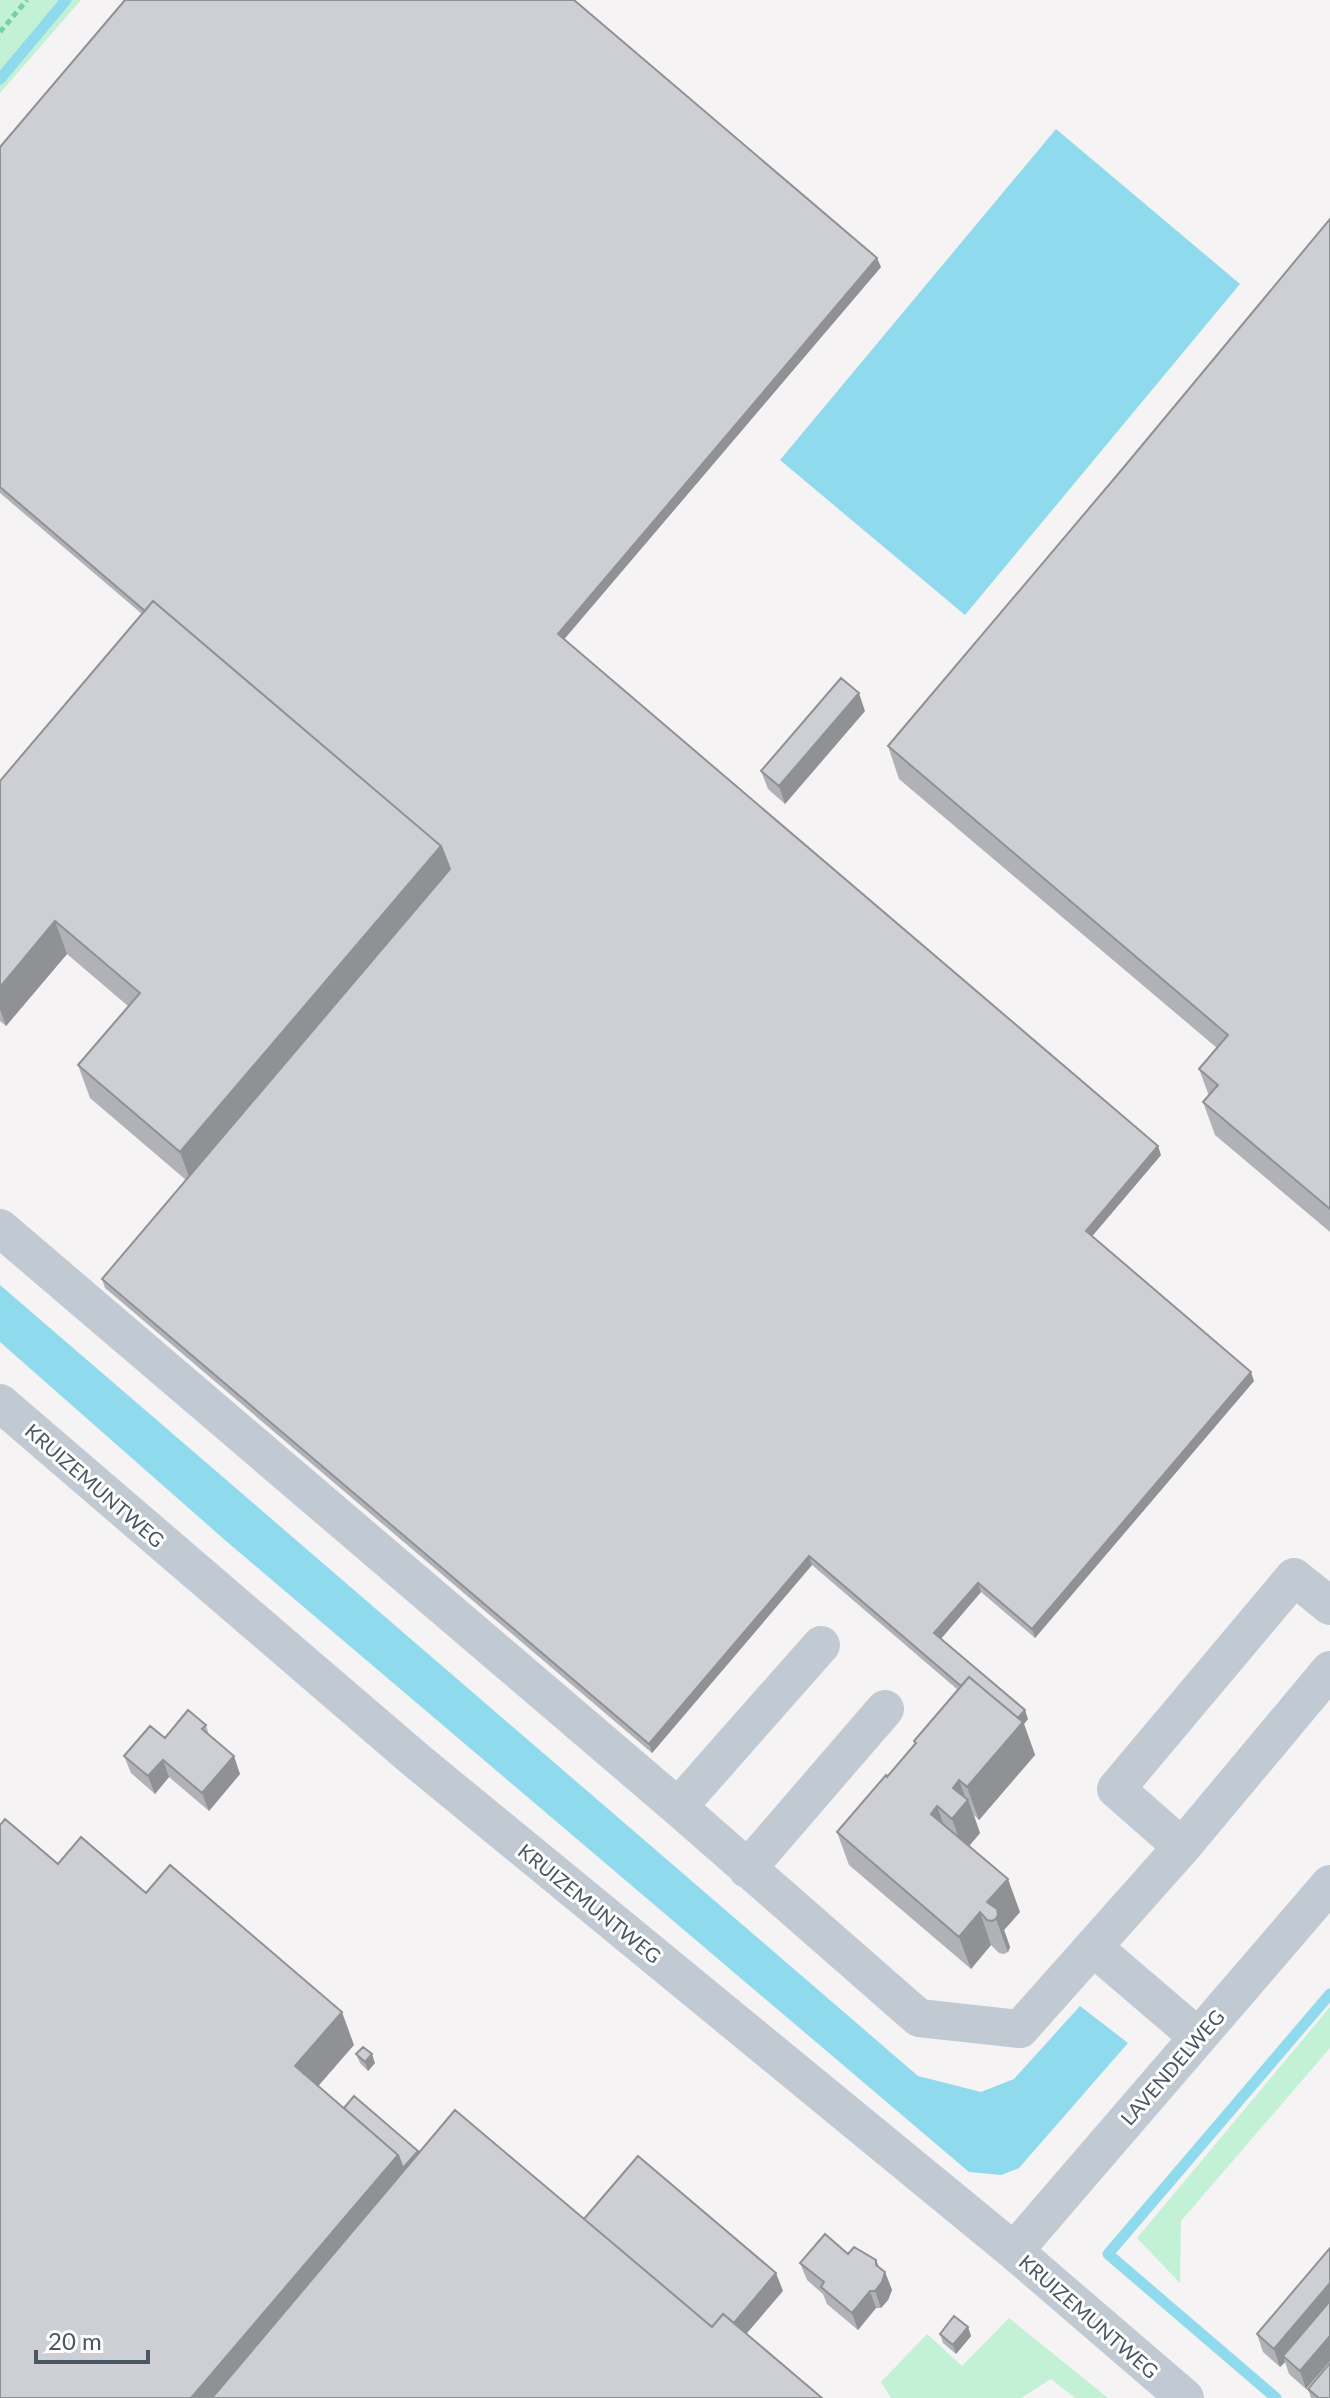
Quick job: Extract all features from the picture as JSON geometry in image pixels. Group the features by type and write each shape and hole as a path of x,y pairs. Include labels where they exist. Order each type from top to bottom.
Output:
{"street":[{"path":"0,1228 678,1807 919,2018 1020,2029 1182,1847 1330,1670"},
{"name":"KRUIZEMUNTWEG","path":"0,1403 417,1761 1014,2251 1185,2398"},
{"path":"1182,1847 1116,1789 1294,1577 1330,1606"},
{"path":"678,1807 821,1645"},
{"path":"747,1869 885,1709"},
{"name":"LAVENDELWEG","path":"1014,2251 1330,1884"},
{"path":"1094,1948 1198,2037"}],"path":[{"path":"0,32 27,0"}],"green space":[{"path":"0,0 81,0 0,93"},
{"path":"1330,2007 1330,2048 1181,2221 1180,2283 1137,2238"},
{"path":"1009,2318 1108,2398 1075,2398 1051,2379 1021,2398 891,2398 881,2382 927,2334 962,2366"}],"water":[{"path":"1056,129 1240,284 965,615 780,460"},
{"path":"0,1285 918,2076 981,2092 1014,2079 1080,2006 1128,2043 1019,2168 1001,2175 969,2172 226,1541 0,1342"}],"building":[{"path":"125,0 574,0 877,258 558,634 1158,1146 1086,1231 1251,1372 1032,1629 978,1583 934,1633 1025,1710 1018,1718 969,1677 961,1686 809,1556 649,1744 102,1279 450,869 441,846 153,601 145,611 0,487 0,147"},
{"path":"1330,219 1330,1209 1203,1102 1218,1085 1199,1069 1228,1035 888,746"},
{"path":"153,601 441,846 180,1152 78,1065 140,993 55,921 0,987 0,781"},
{"path":"841,678 859,693 779,786 761,771"},
{"path":"969,1677 1023,1722 967,1787 959,1780 953,1788 968,1800 952,1819 937,1806 931,1814 1008,1879 987,1902 997,1909 996,1919 987,1920 980,1912 959,1937 837,1832 916,1743 914,1741"},
{"path":"188,1710 206,1725 202,1729 234,1756 202,1793 163,1760 148,1776 124,1756 150,1726 165,1738"},
{"path":"5,1819 58,1864 81,1837 146,1893 170,1865 342,2012 295,2066 398,2155 191,2398 0,2398 0,1825"},
{"path":"363,2047 372,2054 365,2062 356,2054"},
{"path":"354,2096 418,2151 403,2168 398,2155 344,2108"},
{"path":"455,2110 712,2327 723,2314 822,2398 212,2398"},
{"path":"638,2156 776,2273 734,2323 723,2314 712,2327 584,2219"},
{"path":"825,2234 848,2254 854,2247 876,2260 876,2265 885,2272 875,2291 870,2291 852,2313 821,2287 824,2282 800,2263"},
{"path":"1330,2248 1330,2283 1274,2349 1257,2334"},
{"path":"1330,2301 1330,2336 1300,2371 1283,2356"},
{"path":"954,2316 968,2327 953,2345 940,2334"},
{"path":"1330,2363 1330,2398 1319,2398 1308,2389"}],"waterway":[{"path":"0,79 66,0"},
{"path":"1276,2398 1108,2254 1330,1994"}]}
